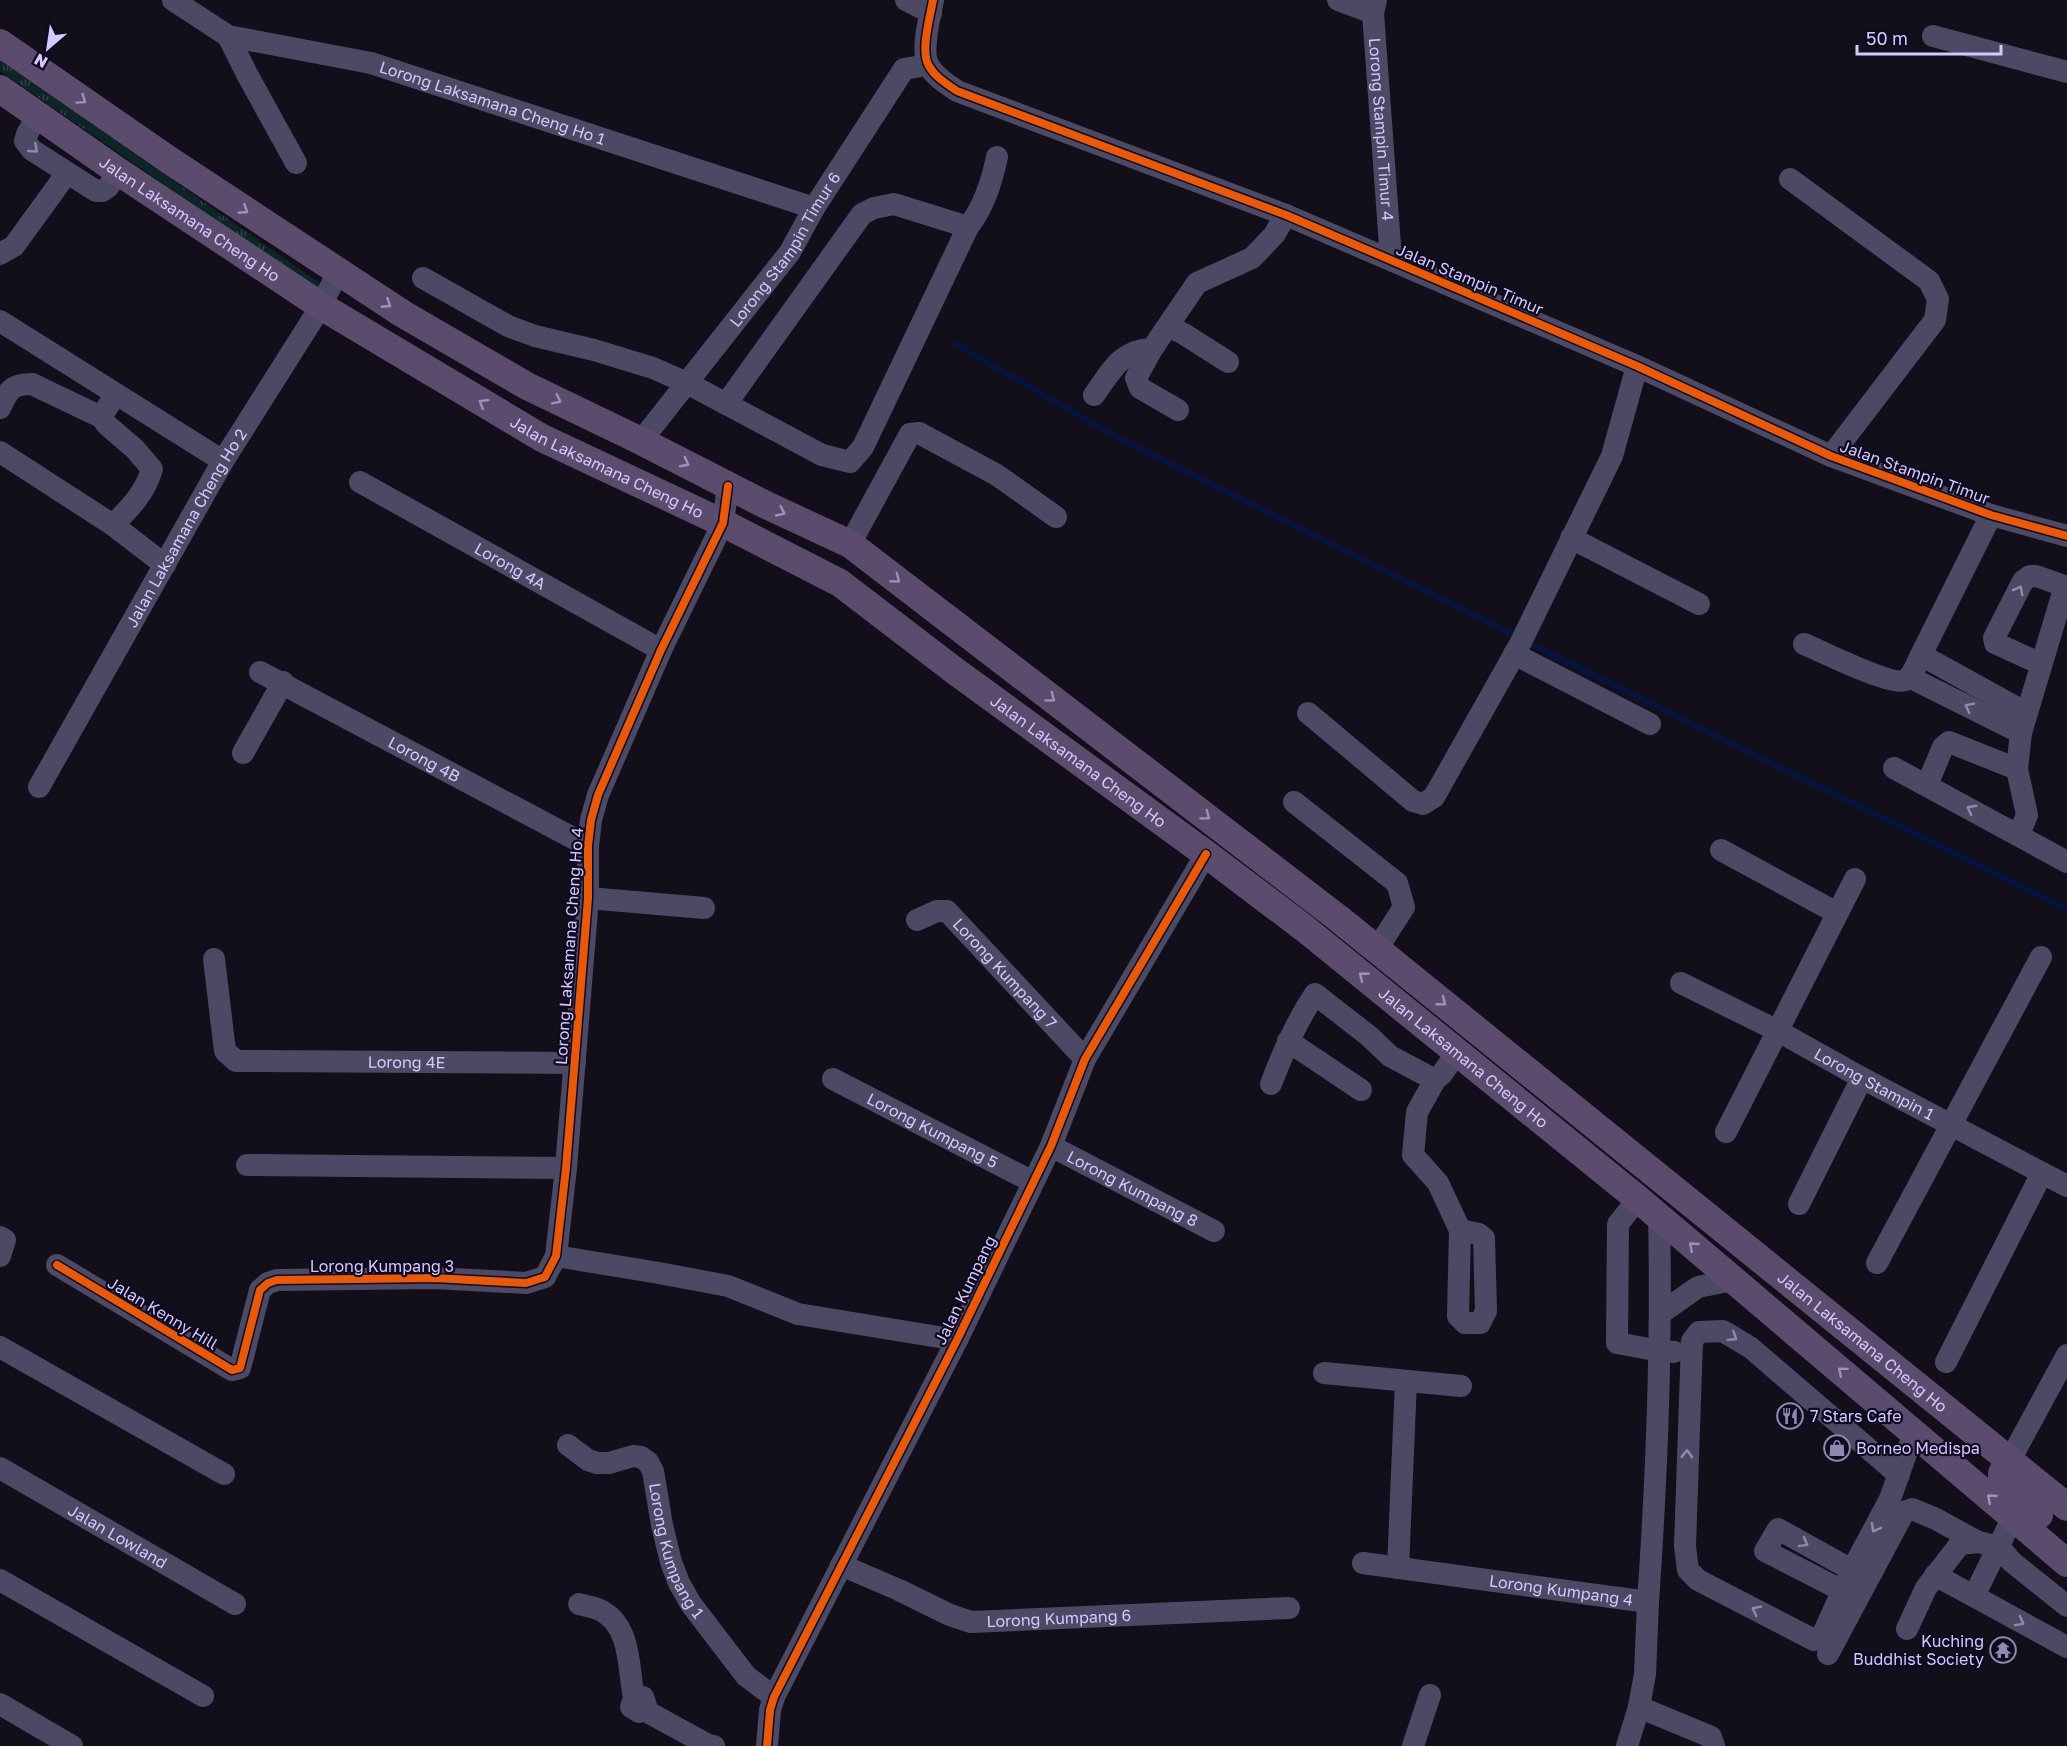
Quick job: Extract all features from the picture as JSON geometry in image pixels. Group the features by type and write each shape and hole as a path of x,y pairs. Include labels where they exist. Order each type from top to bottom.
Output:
{"main road":[{"name":"Jalan Laksamana Cheng Ho","path":"0,43 169,160 402,314 527,386 850,544 1377,950 2067,1507"},
{"name":"Jalan Laksamana Cheng Ho","path":"0,89 119,172 321,306 542,438 723,523 840,583 955,671 1304,928 1649,1208 2067,1563"},
{"path":"2010,1460 2002,1473 2004,1483 2067,1541"}],"street":[{"name":"Lorong Laksamana Cheng Ho 1","path":"173,0 228,36 370,63 814,208"},
{"path":"906,0 932,6 925,46 927,65"},
{"path":"1338,0 1375,7"},
{"name":"Lorong Stampin Timur 4","path":"1375,7 1391,259"},
{"path":"228,36 296,163"},
{"path":"1933,36 2067,72"},
{"name":"Lorong Stampin Timur 6","path":"641,441 790,252 814,208 904,69 927,65"},
{"name":"Jalan Stampin Timur","path":"927,65 941,80 966,95 1286,215 1636,366 1831,456 1991,515 2067,536"},
{"path":"38,116 25,141 32,150 96,191 102,191 108,187 119,172"},
{"path":"423,278 508,326 535,336 594,350 653,368 687,383 822,455 850,462 863,447 988,188 997,157"},
{"path":"0,254 14,246 67,173"},
{"path":"1790,179 1929,281 1938,299 1935,320 1831,456"},
{"path":"726,404 862,214 874,208 894,204 968,227"},
{"path":"1178,410 1140,388 1136,378 1152,349 1197,283 1252,258 1275,236 1286,215"},
{"name":"Jalan Laksamana Cheng Ho 2","path":"39,787 224,461 321,306 338,272"},
{"path":"1168,326 1228,363"},
{"path":"3,330 116,394 224,461"},
{"path":"1094,395 1130,352 1152,349"},
{"path":"1308,713 1413,801 1423,804 1434,797 1517,650 1612,456 1636,366"},
{"path":"0,408 10,389 21,384 32,384 101,417 135,449 152,470 147,485 131,507 113,525"},
{"path":"101,417 116,394"},
{"path":"850,544 910,434 919,433 965,460 997,475 1056,517"},
{"path":"0,452 113,525 165,565"},
{"name":"Lorong 4A","path":"360,482 662,650"},
{"name":"Lorong Laksamana Cheng Ho 4","path":"556,1256 575,1063 588,898 588,846 591,820 598,795 662,650 723,523 728,486"},
{"path":"1804,644 1876,675 1897,682 1905,680 1921,655 1991,515"},
{"path":"1571,538 1699,604"},
{"path":"2015,832 2022,827 2027,815 2017,769 2024,723 2066,586 2030,576 2023,581 1994,638 1995,643 2041,664"},
{"path":"1517,650 1650,724"},
{"path":"1921,655 2024,723"},
{"name":"Lorong 4B","path":"260,672 283,682 588,846"},
{"path":"1909,677 2024,723"},
{"path":"243,753 283,682"},
{"path":"1927,785 1943,747 1949,742 2017,769"},
{"path":"1894,768 2067,862"},
{"path":"1294,802 1397,883 1404,907 1377,950"},
{"path":"1721,850 1837,913"},
{"name":"Jalan Kumpang","path":"767,1746 770,1710 774,1696 957,1340 1051,1146 1085,1059 1206,854"},
{"path":"1726,1132 1855,879"},
{"path":"588,898 704,908"},
{"name":"Lorong Kumpang 7","path":"917,920 937,911 946,911 1085,1059"},
{"path":"1877,1263 2041,957"},
{"name":"Lorong 4E","path":"214,959 225,1051 236,1061 575,1063"},
{"name":"Lorong Stampin 1","path":"1681,983 1778,1031 2067,1186"},
{"path":"1271,1084 1288,1041 1315,994 1369,1035 1390,1056 1435,1080"},
{"path":"1288,1041 1361,1090"},
{"path":"1456,1052 1442,1074 1435,1080 1417,1112 1413,1155 1438,1183 1460,1230"},
{"path":"1799,1204 1862,1078"},
{"name":"Lorong Kumpang 5","path":"833,1079 1033,1182"},
{"name":"Lorong Kumpang 8","path":"1051,1146 1214,1231"},
{"path":"247,1165 566,1168"},
{"path":"1946,1362 2042,1173"},
{"path":"1648,1602 1652,1551 1660,1352 1661,1313 1649,1208 1618,1224 1617,1342 1660,1352 1690,1352"},
{"path":"556,1256 728,1286 798,1314 957,1340"},
{"name":"Lorong Kumpang 3","path":"268,1283 277,1280 434,1278 526,1283 545,1277 556,1256"},
{"name":"Jalan Kenny Hill","path":"57,1265 232,1370 240,1368 260,1290 268,1283"},
{"path":"1661,1313 1698,1287 1733,1280"},
{"path":"1899,1474 1751,1348 1723,1331 1699,1332 1692,1341 1685,1546 1688,1570 1698,1580 1814,1640 1822,1636 1852,1570 1890,1499 1899,1474 1908,1449 1917,1434"},
{"path":"0,1347 224,1474"},
{"path":"2010,1460 2067,1355"},
{"path":"1324,1373 1461,1386"},
{"path":"1398,1568 1406,1381"},
{"name":"Lorong Kumpang 1","path":"568,1445 588,1460 597,1463 609,1463 633,1456 641,1457 648,1462 653,1471 662,1525 679,1583 691,1604 746,1676 774,1696"},
{"name":"Jalan Lowland","path":"0,1468 235,1604"},
{"path":"1828,1654 1904,1512 1912,1509 1988,1545 2067,1606"},
{"path":"1974,1596 1988,1545 2013,1517"},
{"path":"1843,1591 1765,1551 1778,1529 1852,1570"},
{"path":"1907,1629 1926,1588 1960,1544 1988,1545"},
{"path":"1652,1551 1687,1560"},
{"name":"Lorong Kumpang 4","path":"1364,1563 1648,1602 1645,1674 1639,1707 1627,1746"},
{"name":"Lorong Kumpang 6","path":"841,1565 950,1615 971,1622 1289,1608"},
{"path":"1935,1575 2067,1647"},
{"path":"0,1580 203,1696"},
{"path":"579,1604 602,1610 617,1624 626,1643 639,1704 708,1745 714,1746"},
{"path":"1413,1746 1430,1695"},
{"path":"0,1704 72,1746"},
{"path":"1639,1707 1711,1737 1714,1746"}],"green space":[{"path":"0,58 327,288 322,293 0,71"}],"waterway":[{"path":"955,344 1120,439 1518,637"},
{"path":"1527,642 2067,909"}],"cycle path":[{"path":"933,0 926,34 926,60 934,74 957,91 1286,215 1637,366 1831,456 1991,515 2067,536"},
{"path":"57,1265 232,1370 240,1368 260,1290 268,1283 277,1280 434,1278 526,1283 545,1277 556,1256 566,1168 588,898 588,846 591,820 598,795 661,650 723,523 728,486"},
{"path":"767,1746 770,1710 774,1697 957,1340 1051,1146 1085,1059 1206,854"}],"place":[{"name":"7 Stars Cafe","path":"1790,1416"},
{"name":"Borneo Medispa","path":"1837,1448"},
{"name":"Kuching Buddhist Society","path":"2003,1650"}]}
